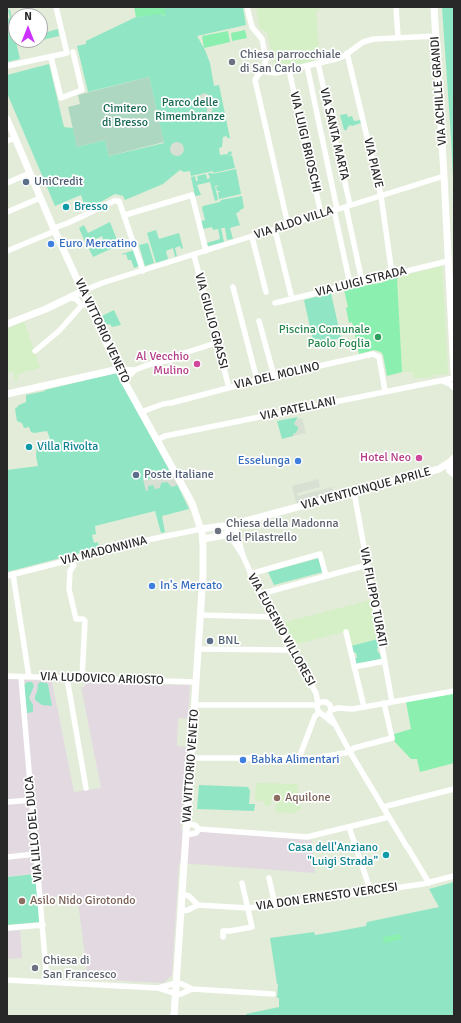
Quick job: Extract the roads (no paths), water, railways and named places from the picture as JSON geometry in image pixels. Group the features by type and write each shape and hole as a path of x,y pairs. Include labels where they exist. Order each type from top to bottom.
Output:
{"main road":[{"name":"VIA ACHILLE GRANDI","path":"434,7 454,373"},
{"name":"VIA VITTORIO VENETO","path":"7,119 40,198 83,292 86,304 124,381 192,503 203,539 204,552 195,705 174,1016"},
{"path":"7,324 46,309 83,292"},
{"path":"7,394 119,369"},
{"path":"453,459 449,468 453,473"},
{"name":"VIA VENTICINQUE APRILE","path":"201,529 222,526 231,527 234,524 241,522 439,469 453,459"},
{"name":"VIA VENTICINQUE APRILE","path":"439,469 453,473"},
{"path":"203,539 225,535 231,527"}],"street":[{"path":"7,66 66,53 56,7"},
{"path":"247,7 252,28 262,39 266,59 263,70 255,80 288,225"},
{"path":"396,7 398,37"},
{"path":"263,70 271,73 336,59 364,42 374,39 436,36"},
{"path":"51,57 61,98 82,90 73,52"},
{"name":"VIA PIAVE","path":"347,53 381,196 392,274"},
{"name":"VIA SANTA MARTA","path":"318,63 348,206 362,282"},
{"path":"307,66 350,284"},
{"name":"VIA LUIGI BRIOSCHI","path":"289,70 321,214"},
{"path":"7,141 15,138"},
{"path":"7,183 30,173"},
{"name":"VIA ALDO VILLA","path":"83,292 102,283 444,176"},
{"path":"125,215 192,195 206,251"},
{"path":"7,212 40,198"},
{"path":"7,251 117,200 120,203 125,215 143,271"},
{"path":"274,230 292,299"},
{"path":"252,237 266,292"},
{"name":"VIA GIULIO GRASSI","path":"194,255 229,388"},
{"name":"VIA LUIGI STRADA","path":"275,303 448,261"},
{"path":"233,287 257,380"},
{"path":"35,351 59,331 86,304 71,298"},
{"path":"260,321 274,376"},
{"path":"124,381 135,370 158,362 171,360 178,355 216,342"},
{"name":"VIA DEL MOLINO","path":"141,412 163,404 257,380 373,354 379,357 385,391"},
{"path":"119,369 135,370"},
{"name":"VIA PATELLANI","path":"157,440 165,436 454,378"},
{"path":"439,380 446,382 454,388"},
{"name":"VIA FILIPPO TURATI","path":"354,492 392,702"},
{"name":"VIA EUGENIO VILLORESI","path":"231,527 231,537 243,556 260,594 316,693 318,704 317,709 326,713"},
{"name":"VIA MADONNINA","path":"7,576 152,539 201,529"},
{"path":"250,574 320,554 326,576"},
{"path":"72,560 74,565 70,571 71,582 69,588 76,619 84,621 82,678"},
{"path":"260,594 367,565"},
{"path":"13,574 29,677"},
{"path":"200,615 272,617"},
{"path":"346,632 364,706"},
{"path":"198,649 292,650"},
{"path":"354,667 385,660"},
{"name":"VIA LUDOVICO ARIOSTO","path":"7,676 196,682"},
{"name":"VIA LILLO DEL DUCA","path":"21,677 47,982"},
{"path":"67,678 86,788"},
{"path":"299,758 316,715 338,708 353,709 454,691"},
{"path":"195,705 318,704 321,702 326,702 330,705 326,713"},
{"path":"191,758 315,758 350,752 354,748 392,738 384,703"},
{"path":"326,713 429,883"},
{"path":"383,807 454,789"},
{"path":"7,802 31,800"},
{"path":"187,824 194,825 199,829 307,837 389,818"},
{"path":"349,828 371,892"},
{"path":"186,835 196,833 199,829"},
{"path":"7,857 36,854"},
{"name":"VIA DON ERNESTO VERCESI","path":"181,911 188,910 198,905 248,908 275,905 429,883 454,876"},
{"path":"269,878 275,905"},
{"path":"223,937 223,931 252,927 242,883"},
{"path":"182,894 189,896 198,905"},
{"path":"7,928 42,925"},
{"path":"7,980 158,988 176,994 181,994 192,989"},
{"path":"158,988 176,983 192,989 273,994"}],"place":[{"name":"Chiesa parrocchiale di San Carlo","path":"232,62"},
{"name":"UniCredit","path":"26,182"},
{"name":"Bresso","path":"66,207"},
{"name":"Euro Mercatino","path":"51,244"},
{"name":"Piscina Comunale Paolo Foglia","path":"378,337"},
{"name":"Al Vecchio Mulino","path":"197,364"},
{"name":"Villa Rivolta","path":"29,447"},
{"name":"Hotel Neo","path":"419,458"},
{"name":"Esselunga","path":"298,461"},
{"name":"Poste Italiane","path":"136,475"},
{"name":"Chiesa della Madonna del Pilastrello","path":"218,531"},
{"name":"In's Mercato","path":"152,586"},
{"name":"BNL","path":"210,641"},
{"name":"Babka Alimentari","path":"243,760"},
{"name":"Aquilone","path":"277,798"},
{"name":"Casa dell'Anziano \"Luigi Strada\"","path":"386,855"},
{"name":"Asilo Nido Girotondo","path":"22,901"},
{"name":"Chiesa di San Francesco","path":"35,968"}],"park label":[{"name":"Parco delle Rimembranze","path":"190,110"},
{"name":"Cimitero di Bresso","path":"125,116"}]}
